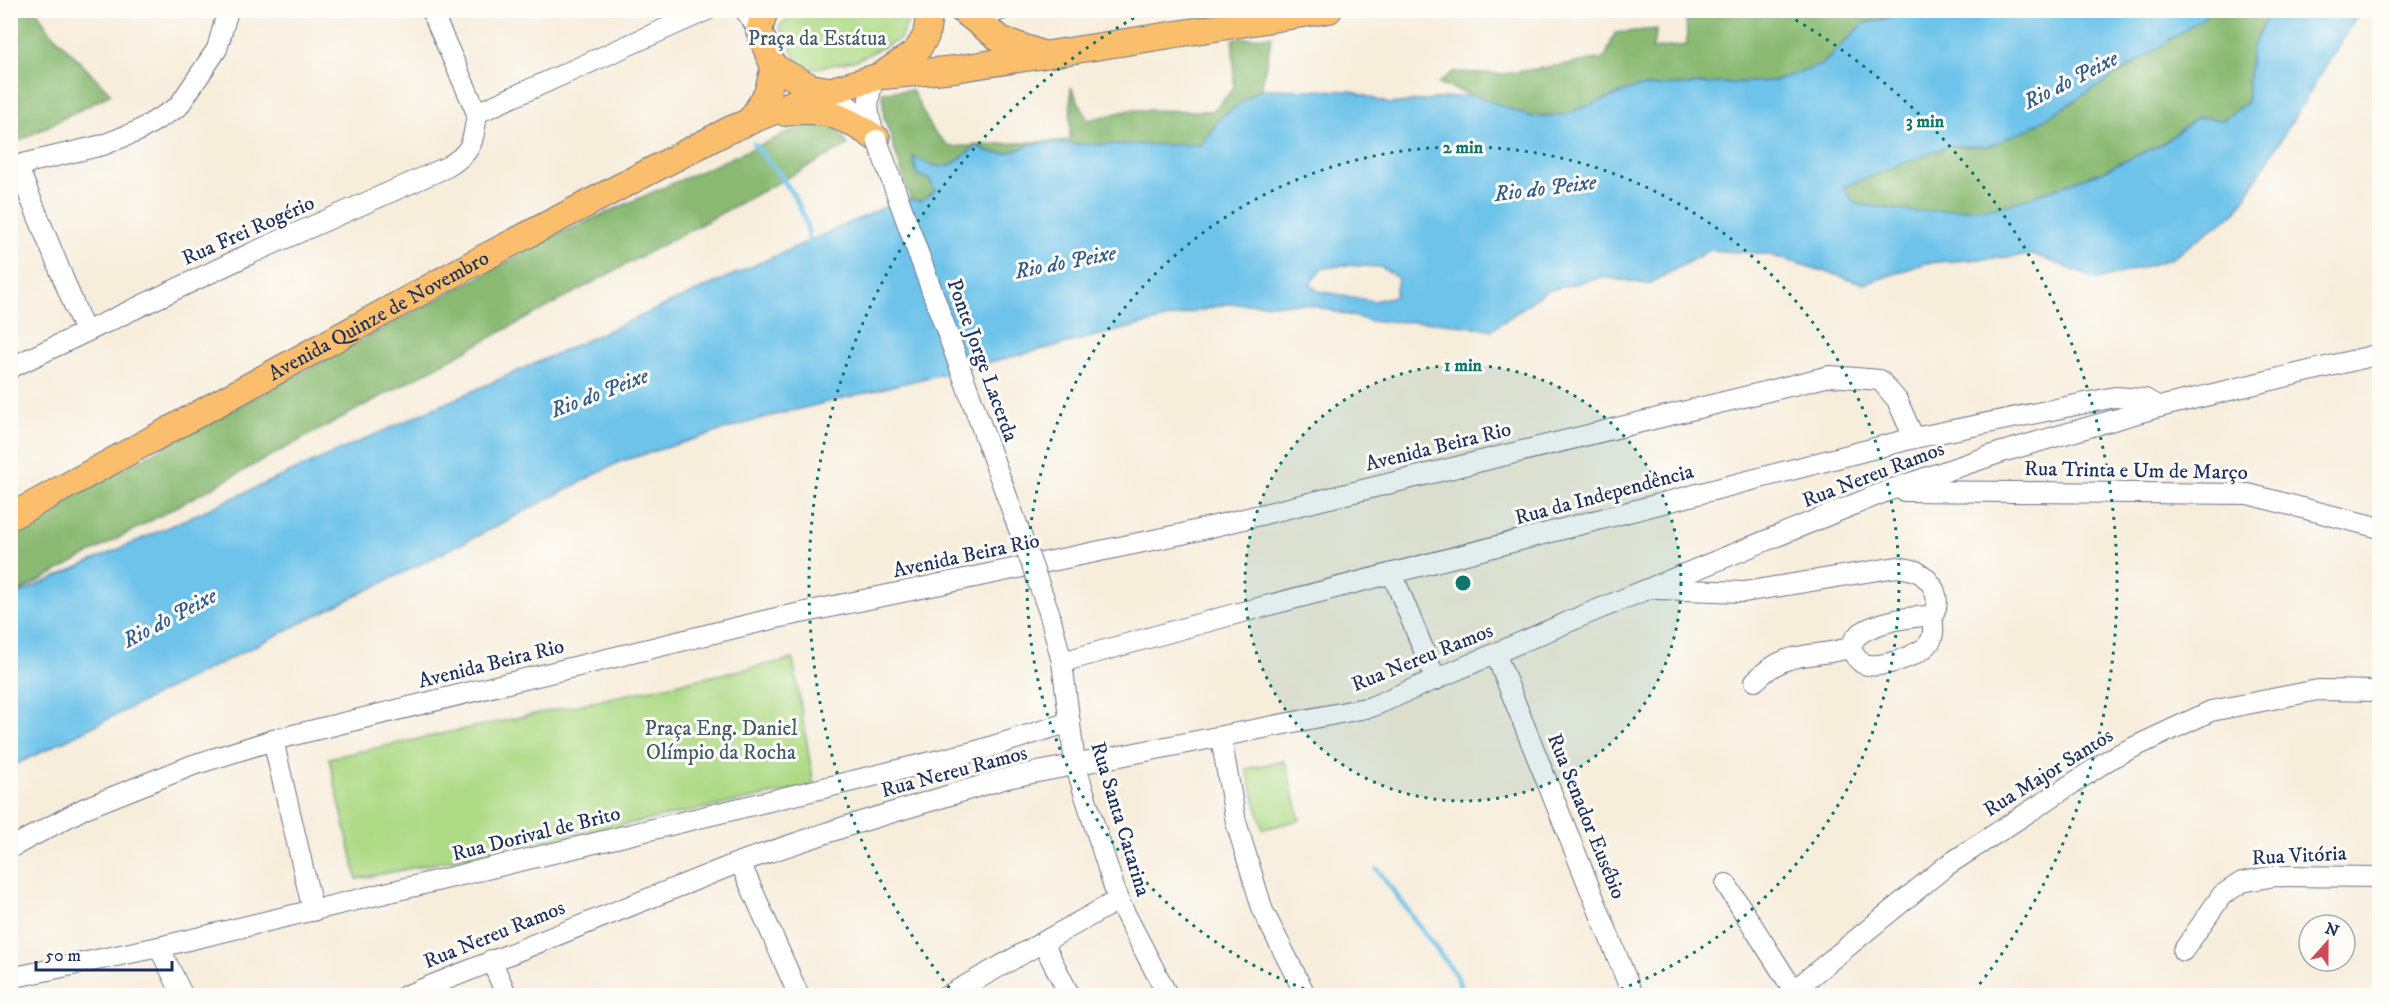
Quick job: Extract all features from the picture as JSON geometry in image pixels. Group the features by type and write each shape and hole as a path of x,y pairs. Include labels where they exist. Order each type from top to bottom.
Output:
{"main road":[{"path":"878,77 916,52 926,36 930,10"},
{"path":"962,10 1000,39 1045,55"},
{"path":"878,77 955,69 1329,10"},
{"path":"750,121 767,94 774,67 762,21"},
{"path":"774,67 811,87 830,90"},
{"name":"Avenida Quinze de Novembro","path":"10,517 494,253 750,121 830,90 878,77"},
{"path":"750,121 810,110 843,118 875,134"}],"street":[{"path":"86,332 14,166 103,145 138,131 178,107 217,49 228,10"},
{"path":"431,10 477,113 707,10"},
{"path":"744,10 762,21"},
{"path":"973,10 983,16 1001,10"},
{"name":"Ponte Jorge Lacerda","path":"878,77 867,108 875,134 1049,612"},
{"name":"Ponte Jorge Lacerda","path":"830,90 875,134"},
{"name":"Rua Frei Rogério","path":"10,368 252,253 447,167 463,158 472,144 477,113"},
{"name":"Rua Nereu Ramos","path":"405,996 740,862 847,826 1007,778 1371,707 1647,589 1887,491 2002,453 2159,407 2379,354"},
{"name":"Avenida Beira Rio","path":"10,848 85,808 193,765 273,740 772,620 1182,534 1830,376 1880,380 1897,400 1914,438"},
{"name":"Rua da Independência","path":"1062,662 1392,573 1914,438 2115,397 2145,399 2159,407"},
{"name":"Rua Trinta e Um de Março","path":"1887,491 2248,494 2379,528"},
{"path":"1647,589 1744,592 1897,567 1915,571 1928,580 1936,593 1937,608 1932,615 1934,630 1930,642 1923,649 1887,664 1862,663 1854,655 1852,647 1854,640 1863,633 1889,620 1915,615 1932,615"},
{"path":"1392,573 1436,680"},
{"name":"Rua Santa Catarina","path":"1049,612 1062,662 1075,764 1118,900 1168,996"},
{"path":"1755,681 1766,671 1801,655 1840,651 1852,647"},
{"name":"Rua Senador Eusébio","path":"1496,655 1633,996"},
{"name":"Rua Major Santos","path":"1791,993 1946,866 2113,757 2211,711 2318,690 2379,690"},
{"name":"Rua Dorival de Brito","path":"10,978 159,947 313,911 977,751 1070,722"},
{"path":"1221,738 1236,822 1263,911 1306,996"},
{"path":"273,740 313,911"},
{"path":"740,862 799,996"},
{"name":"Rua Vitória","path":"2183,951 2222,895 2242,882 2275,876 2379,877"},
{"path":"1726,884 1791,993"},
{"path":"947,996 1118,900"},
{"path":"1043,942 1070,996"},
{"path":"159,947 183,996"},
{"path":"491,960 507,996"}],"green space":[{"path":"11,10 37,11 49,30 111,94 11,145"},
{"name":"Praça da Estátua","path":"800,10 907,11 908,21 900,39 857,60 802,71 779,26"},
{"path":"1686,11 1915,11 1863,24 1822,65 1774,81 1638,87 1564,115 1531,117 1438,83 1453,72 1504,74 1605,58 1615,33 1657,29 1652,49 1687,45"},
{"path":"2213,11 2270,11 2251,50 2247,102 2222,120 2197,117 2162,144 2101,172 2002,207 1915,212 1855,204 1843,187 1948,146 1989,146"},
{"path":"1272,36 1261,89 1221,117 1201,145 1030,144 1004,153 991,152 977,146 948,167 935,168 913,158 917,174 930,180 935,191 921,201 911,200 884,117 882,92 912,90 932,130 950,147 1070,140 1071,87 1088,120 1131,110 1213,111 1234,88 1233,39"},
{"path":"810,123 836,128 848,145 11,596 11,530 558,234"},
{"name":"Praça Eng. Daniel Olímpio da Rocha","path":"793,659 814,786 357,879 329,758"},
{"path":"1285,761 1300,820 1263,829 1246,769"}],"water":[{"name":"Rio do Peixe","path":"2014,10 2213,11 2143,58 2032,127 1989,146 1948,146 1843,187 1855,204 1915,212 2002,207 2101,172 2162,144 2197,117 2223,120 2247,102 2251,50 2270,11 2360,11 2236,212 2170,259 2098,280 2035,255 1926,263 1865,284 1767,254 1710,250 1649,284 1602,277 1546,291 1492,330 1439,322 1371,321 1306,304 1226,304 763,418 619,462 483,533 11,767 11,597 903,199 921,201 935,191 930,180 917,174 913,157 941,167 953,164 977,146 991,152 1004,153 1030,144 1201,145 1221,117 1261,89 1351,91 1389,104 1474,95 1531,117 1564,115 1638,87 1775,81 1822,65 1863,24 1915,11 1975,11 1980,15 2003,14","holes":["1344,265 1381,267 1398,278 1395,296 1374,301 1318,291 1310,284 1321,269"]}],"waterway":[{"path":"754,144 798,202 808,230 810,245"},
{"path":"1377,869 1456,975 1464,996"}]}
